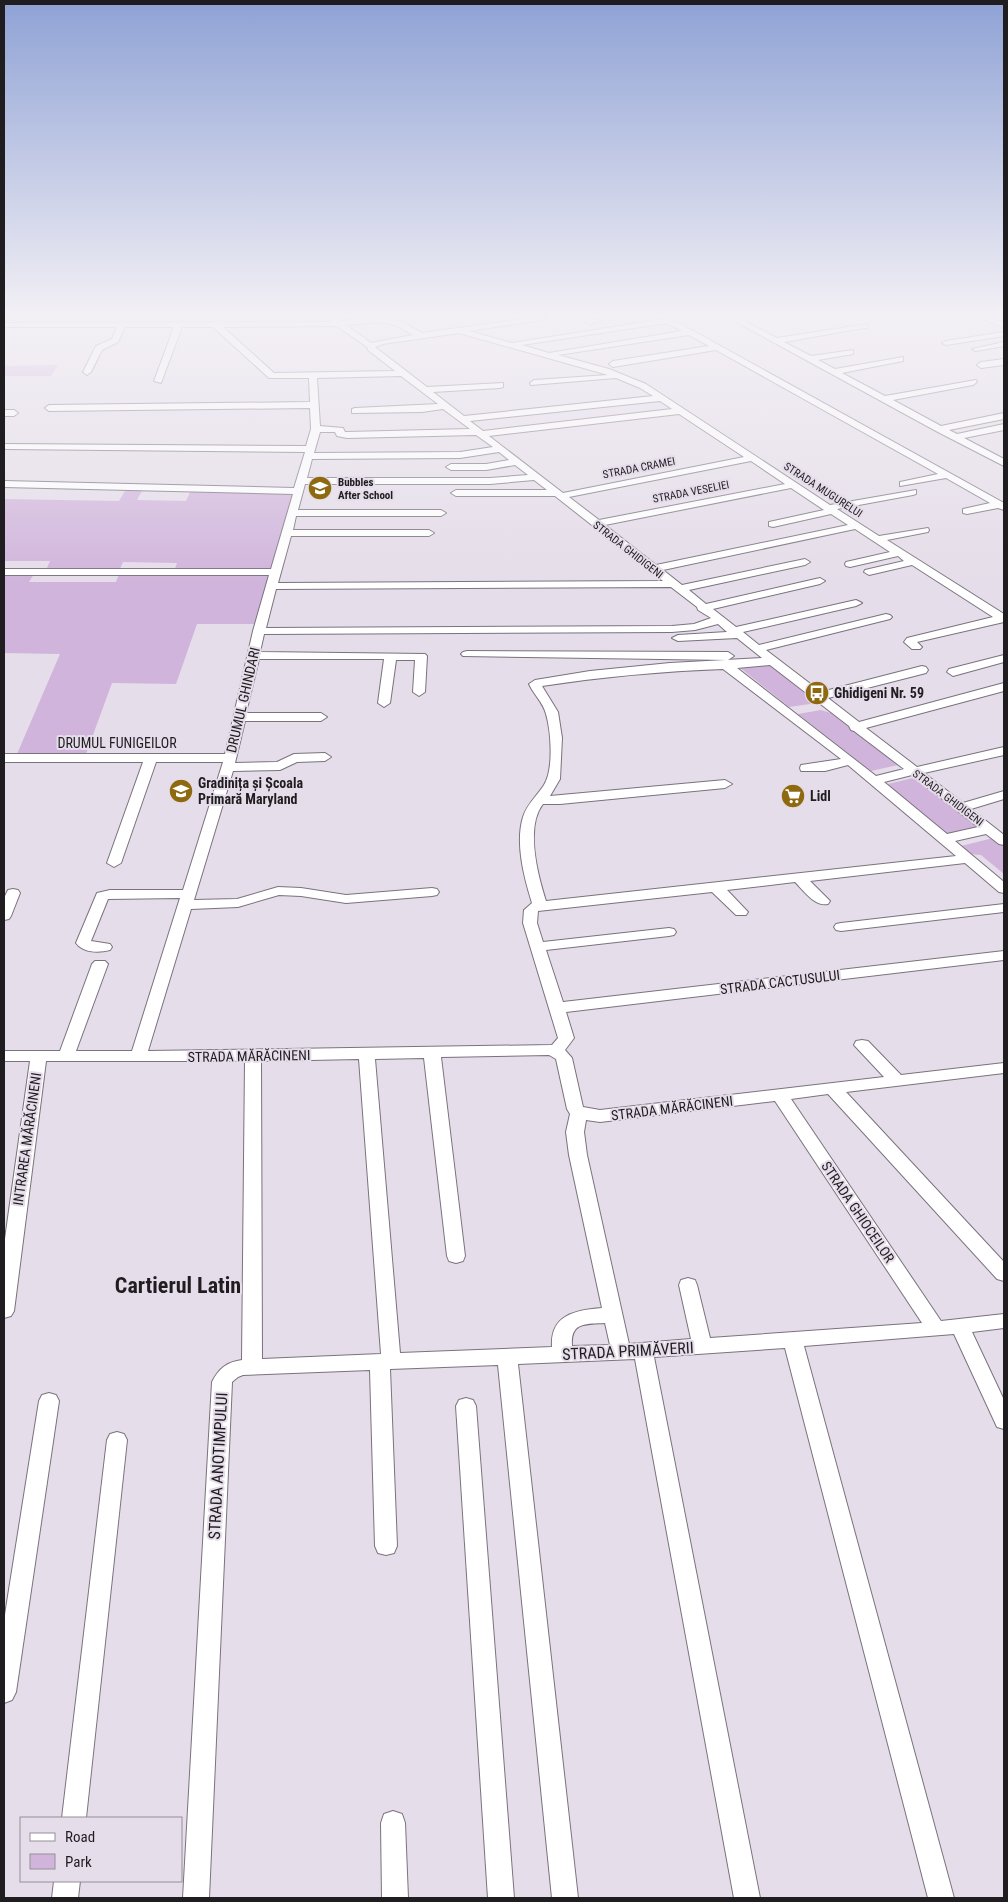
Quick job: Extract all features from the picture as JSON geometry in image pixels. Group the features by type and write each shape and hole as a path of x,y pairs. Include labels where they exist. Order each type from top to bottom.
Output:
{"street":[{"path":"49,408 159,407"},
{"name":"DRUMUL GHINDARI","path":"138,1057 229,762 259,631 316,429 316,407"},
{"path":"355,411 438,407"},
{"name":"STRADA GHIDIGENI","path":"445,407 1004,842"},
{"path":"460,419 578,407"},
{"name":"STRADA MUGURELUI","path":"675,407 792,485 1004,619"},
{"path":"825,407 1002,505"},
{"path":"899,407 1004,463"},
{"path":"316,429 337,429 340,430 340,434 347,435 479,433 681,411"},
{"path":"4,413 14,413"},
{"path":"939,428 1004,416"},
{"path":"955,437 1004,427"},
{"path":"6,446 468,455 499,449"},
{"path":"986,454 1004,450"},
{"name":"STRADA CRAMEI","path":"456,493 558,495 752,458"},
{"path":"451,467 486,467 516,462"},
{"path":"903,484 948,475"},
{"path":"4,484 299,486 490,481 534,477"},
{"name":"STRADA VESELIEI","path":"596,524 792,485"},
{"path":"774,524 913,492"},
{"path":"293,509 370,504"},
{"path":"968,511 1002,505"},
{"path":"293,509 441,514"},
{"path":"655,570 856,526"},
{"path":"877,539 924,530"},
{"path":"286,533 429,533"},
{"path":"655,570 770,548"},
{"path":"850,564 899,553"},
{"path":"272,586 675,586 805,562"},
{"path":"869,572 913,562"},
{"path":"4,572 275,572"},
{"path":"702,608 820,581"},
{"path":"614,639 702,637 734,633 856,603"},
{"path":"756,649 886,617"},
{"path":"916,647 910,642 911,640 1004,619"},
{"path":"259,631 672,629 695,627 718,620"},
{"path":"468,654 510,656 704,655 769,659"},
{"path":"254,655 421,656 419,692"},
{"path":"384,703 390,657 388,656"},
{"path":"746,1898 632,1351 613,1315 578,1155 575,1132 579,1113 575,1109 564,1058 556,1051 566,1038 530,923 535,907 527,830 530,814 551,786 554,778 555,724 549,705 535,684 590,675 685,666 726,665 769,659"},
{"path":"953,672 1004,659"},
{"path":"726,665 851,761 1004,890"},
{"path":"644,678 688,672 685,666"},
{"path":"817,697 922,670"},
{"path":"855,726 1004,687"},
{"path":"240,717 321,717"},
{"path":"874,780 911,770 1004,751"},
{"name":"DRUMUL FUNIGEILOR","path":"4,758 151,758 280,766 294,758 325,757"},
{"path":"114,863 151,758"},
{"path":"806,768 825,767 851,761"},
{"path":"540,800 560,800 725,784"},
{"path":"960,808 1004,795"},
{"path":"944,839 988,829"},
{"path":"535,907 967,859"},
{"path":"798,877 823,901"},
{"path":"715,886 741,912"},
{"path":"105,947 90,947 83,943 102,896 110,894 238,903 278,891 301,892 346,899 432,892"},
{"path":"4,916 13,893"},
{"path":"841,928 1004,908"},
{"path":"536,947 669,932"},
{"name":"STRADA CACTUSULUI","path":"556,1008 1004,956"},
{"path":"66,1057 100,964"},
{"path":"862,1045 898,1080"},
{"name":"STRADA MĂRĂCINENI","path":"4,1056 254,1056 556,1051"},
{"path":"432,1053 456,1256"},
{"path":"367,1054 385,1362 386,1546"},
{"name":"INTRAREA MĂRĂCINENI","path":"4,1311 39,1056"},
{"path":"252,1367 254,1056"},
{"name":"STRADA MĂRĂCINENI","path":"579,1113 600,1116 1004,1068"},
{"path":"832,1088 1004,1274"},
{"name":"STRADA GHIOCEILOR","path":"780,1095 936,1329"},
{"path":"688,1285 702,1346"},
{"path":"563,1355 562,1335 566,1326 572,1320 613,1315"},
{"name":"STRADA PRIMĂVERII","path":"252,1367 632,1351 936,1329 1004,1321"},
{"path":"960,1326 1004,1421"},
{"path":"793,1340 941,1898"},
{"path":"507,1357 565,1898"},
{"name":"STRADA ANOTIMPULUI","path":"196,1898 222,1382 225,1375 237,1368 252,1367"},
{"path":"4,1692 49,1400"},
{"path":"466,1406 501,1898"},
{"path":"74,1817 116,1440"},
{"path":"393,1823 395,1898"},
{"path":"64,1898 67,1882"}],"green space":[{"path":"126,489 143,489 137,500 186,501 191,490 293,493 254,624 197,624 176,684 112,683 86,754 17,754 60,654 4,653 4,574 34,574 29,582 116,582 119,574 173,574 177,563 123,562 119,571 46,570 50,561 4,561 4,499 119,501"},
{"path":"767,664 817,703 789,707 738,666"},
{"path":"821,710 831,713 898,765 871,771 798,714"},
{"path":"913,778 917,779 976,827 947,835 888,786 888,784"},
{"path":"993,838 1004,846 1004,874 981,855 970,854 961,846"}],"place":[{"name":"Bubbles After School","path":"320,488"},
{"name":"Ghidigeni Nr. 59","path":"817,693"},
{"name":"Gradinița și Școala Primară Maryland","path":"181,791"},
{"name":"Lidl","path":"793,796"}],"district":[{"name":"Cartierul Latin","path":"178,1285"}]}
